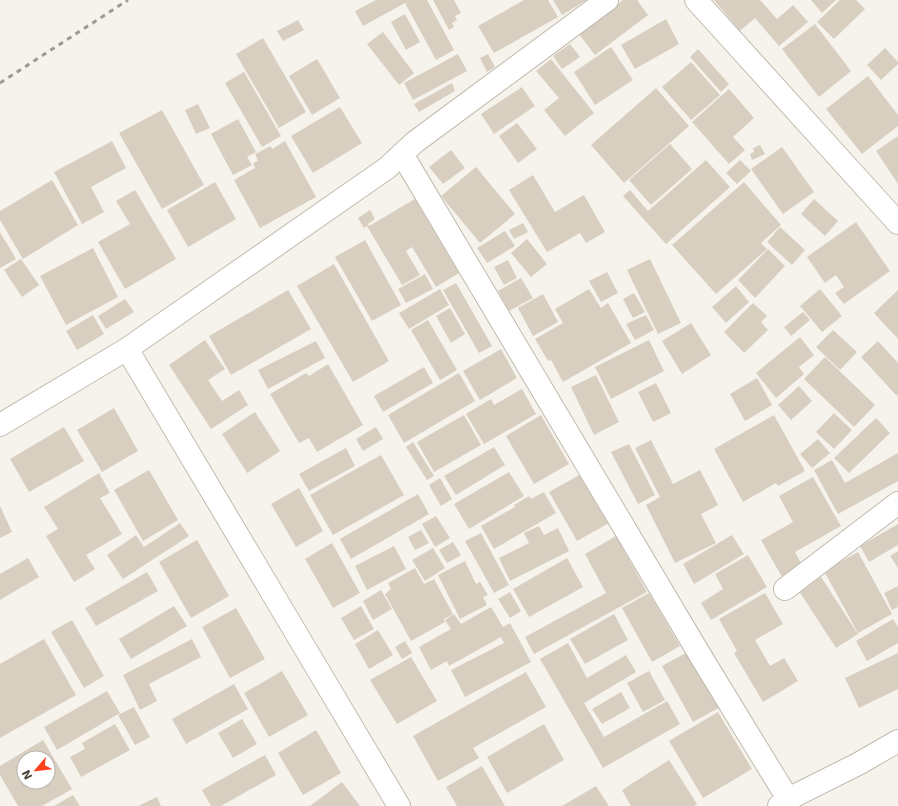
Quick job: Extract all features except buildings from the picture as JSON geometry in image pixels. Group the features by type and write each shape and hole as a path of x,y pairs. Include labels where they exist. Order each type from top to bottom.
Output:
{"street":[{"path":"0,425 127,349 386,168 415,142 607,0"},
{"path":"696,0 898,222"},
{"path":"402,154 703,660 783,803 895,743"},
{"path":"127,349 399,806"},
{"path":"784,589 898,503"}],"railway":[{"path":"0,83 128,0"}]}
